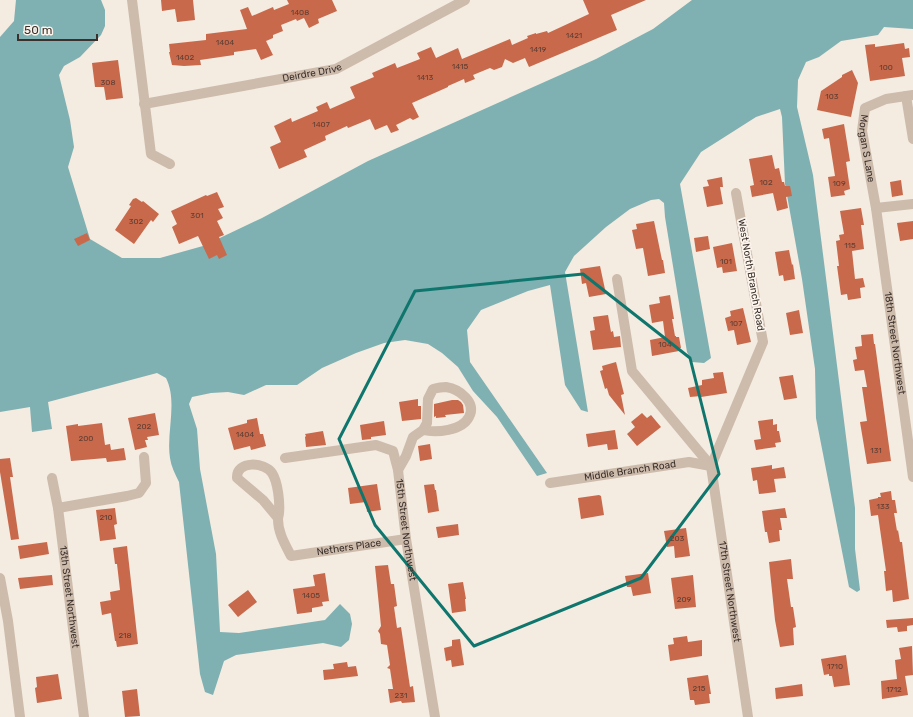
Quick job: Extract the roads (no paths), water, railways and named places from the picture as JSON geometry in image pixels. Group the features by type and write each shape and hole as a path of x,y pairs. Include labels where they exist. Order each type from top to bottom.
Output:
{"street":[{"path":"132,0 151,154 170,164"},
{"name":"Deirdre Drive","path":"144,104 336,69 465,0"},
{"path":"909,96 913,139"},
{"name":"Morgan S Lane","path":"876,208 862,131 865,108 886,99 909,96"},
{"name":"West North Branch Road","path":"711,466 763,342 736,193"},
{"path":"876,208 913,204"},
{"name":"18th Street Northwest","path":"876,208 913,477"},
{"path":"617,279 632,371 711,466"},
{"path":"398,470 406,456 413,437 423,430 427,423 428,399 433,389 445,387 463,394 470,407 469,418 464,423 455,428 443,430 423,430"},
{"name":"15th Street Northwest","path":"285,458 376,445 393,451 398,470 406,540 435,717"},
{"path":"58,508 139,493 146,483 144,457"},
{"name":"Middle Branch Road","path":"550,483 689,462 711,466"},
{"path":"244,466 264,466 272,472 277,488 278,518 263,500 237,478 237,473 240,468 244,466"},
{"name":"17th Street Northwest","path":"711,466 748,717"},
{"name":"13th Street Northwest","path":"52,478 58,508 84,717"},
{"name":"Nethers Place","path":"278,518 281,536 291,556 406,540"},
{"path":"0,578 8,621 20,717"}],"water":[{"path":"16,0 101,0 105,10 105,26 101,35 80,57 64,66 59,75 70,120 74,147 68,167 90,239 122,258 160,258 203,246 262,218 368,161 596,59 653,29 692,0 913,0 913,29 884,27 878,35 841,41 819,57 806,62 798,80 797,107 813,175 855,508 855,549 860,590 857,592 849,587 816,418 815,369 802,279 785,184 782,117 780,109 756,117 701,152 680,184 711,358 704,363 692,362 687,352 664,203 659,199 651,200 630,209 606,227 574,256 565,272 588,412 581,410 565,385 550,285 528,291 481,310 467,330 470,362 547,473 537,476 497,417 473,391 458,367 442,353 428,344 405,340 384,343 322,368 297,385 266,385 244,395 228,392 211,393 192,397 189,404 197,429 200,469 216,554 220,632 239,633 325,620 340,604 350,614 352,624 349,640 341,647 323,643 236,655 224,661 213,695 205,692 200,674 179,482 172,467 170,458 169,438 171,397 166,378 157,373 48,402 52,429 32,432 30,407 0,412 0,37 14,21"}]}
